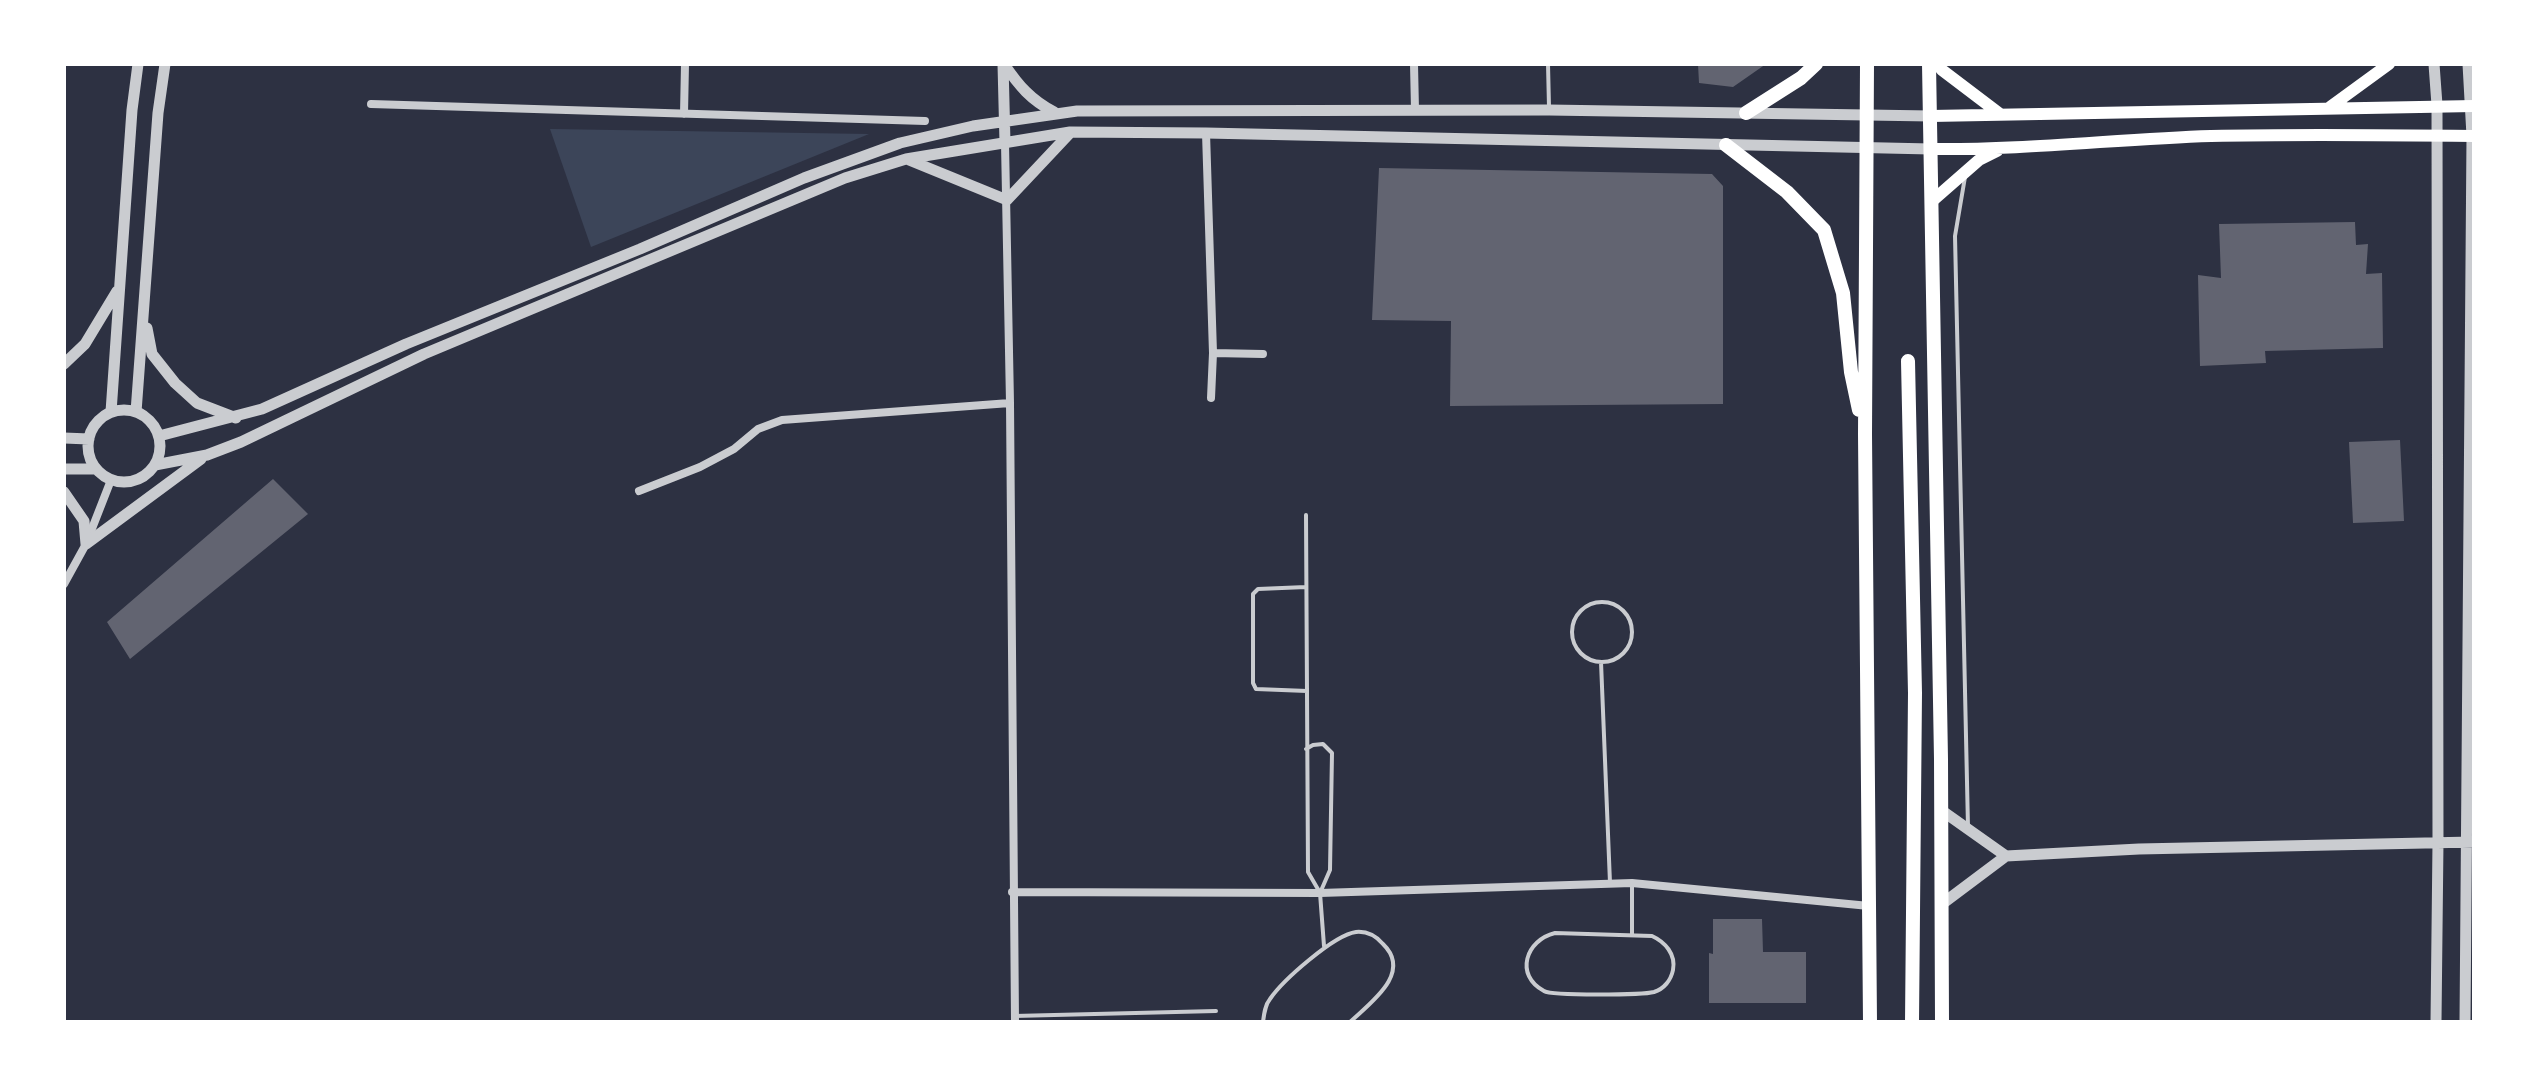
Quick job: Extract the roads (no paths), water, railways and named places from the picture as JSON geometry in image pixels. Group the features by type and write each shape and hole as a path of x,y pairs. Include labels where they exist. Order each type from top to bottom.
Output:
{"main road":[{"path":"1746,113 1801,78 1816,64"},
{"path":"1867,64 1865,434 1870,1022"},
{"path":"1929,64 1942,1022"},
{"path":"1937,64 2000,114"},
{"path":"2330,107 2389,64"},
{"path":"1931,116 2472,106"},
{"path":"1931,149 2000,150 2050,144 2212,136 2473,136"},
{"path":"1726,145 1787,192 1824,230 1843,293 1851,372 1865,434"},
{"path":"1931,202 1979,160 2000,150"},
{"path":"1908,361 1915,693 1912,1022"}],"street":[{"path":"111,412 132,110 138,64"},
{"path":"136,412 158,113 165,64"},
{"path":"684,114 685,64"},
{"path":"1003,64 1028,96 1055,113"},
{"path":"1003,64 1010,403 1014,1019"},
{"path":"1414,64 1415,110"},
{"path":"2434,64 2437,105 2436,1022"},
{"path":"2465,1022 2470,842 2473,136 2468,64"},
{"path":"371,104 925,121"},
{"path":"159,436 262,409 406,344 804,178 900,143 1004,121 1055,113 1415,110 1931,116"},
{"path":"155,465 207,455 267,430 424,354 845,178 906,159 1070,132 1931,149"},
{"path":"1007,200 1070,132"},
{"path":"1206,133 1213,353 1211,398"},
{"path":"906,159 1007,200"},
{"path":"64,364 85,344 120,286"},
{"path":"144,316 152,354 175,383 197,403 237,418"},
{"path":"1213,353 1263,354"},
{"path":"639,491 700,467 734,449 758,429 782,420 1010,403"},
{"path":"111,412 136,412 151,421 159,436 161,446 155,465 151,472 136,481 111,480 96,469 89,455 89,439 99,420 111,412"},
{"path":"64,438 89,439"},
{"path":"86,544 207,455"},
{"path":"64,469 96,469"},
{"path":"64,584 86,544 111,480"},
{"path":"64,492 84,521 86,544"},
{"path":"1941,810 2006,856"},
{"path":"1942,904 2006,856 2139,849 2470,842"},
{"path":"1012,892 1320,893 1632,883 1869,906"}],"lane":[{"path":"1548,64 1549,110"},
{"path":"1966,170 1955,236 1968,829"},
{"path":"1306,515 1308,872 1320,893 1325,947"},
{"path":"1306,587 1258,589 1253,594 1253,683 1256,689 1307,691"},
{"path":"1609,602 1628,617 1632,630 1630,642 1623,653 1613,660 1601,662 1588,659 1578,651 1572,640 1572,627 1576,615 1585,606 1609,602"},
{"path":"1601,662 1610,883"},
{"path":"1306,749 1323,744 1332,753 1330,870 1320,893"},
{"path":"1632,883 1632,933"},
{"path":"1263,1022 1268,1001 1325,947 1348,935 1366,933 1377,937 1387,948 1393,961 1390,982 1350,1022"},
{"path":"1555,933 1632,933 1652,936 1662,941 1671,952 1673,963 1670,978 1661,988 1651,993 1549,994 1533,983 1527,956 1532,946 1545,936 1555,933"},
{"path":"1014,1019 1216,1011"},
{"path":"1095,1014 1095,1022"}]}
